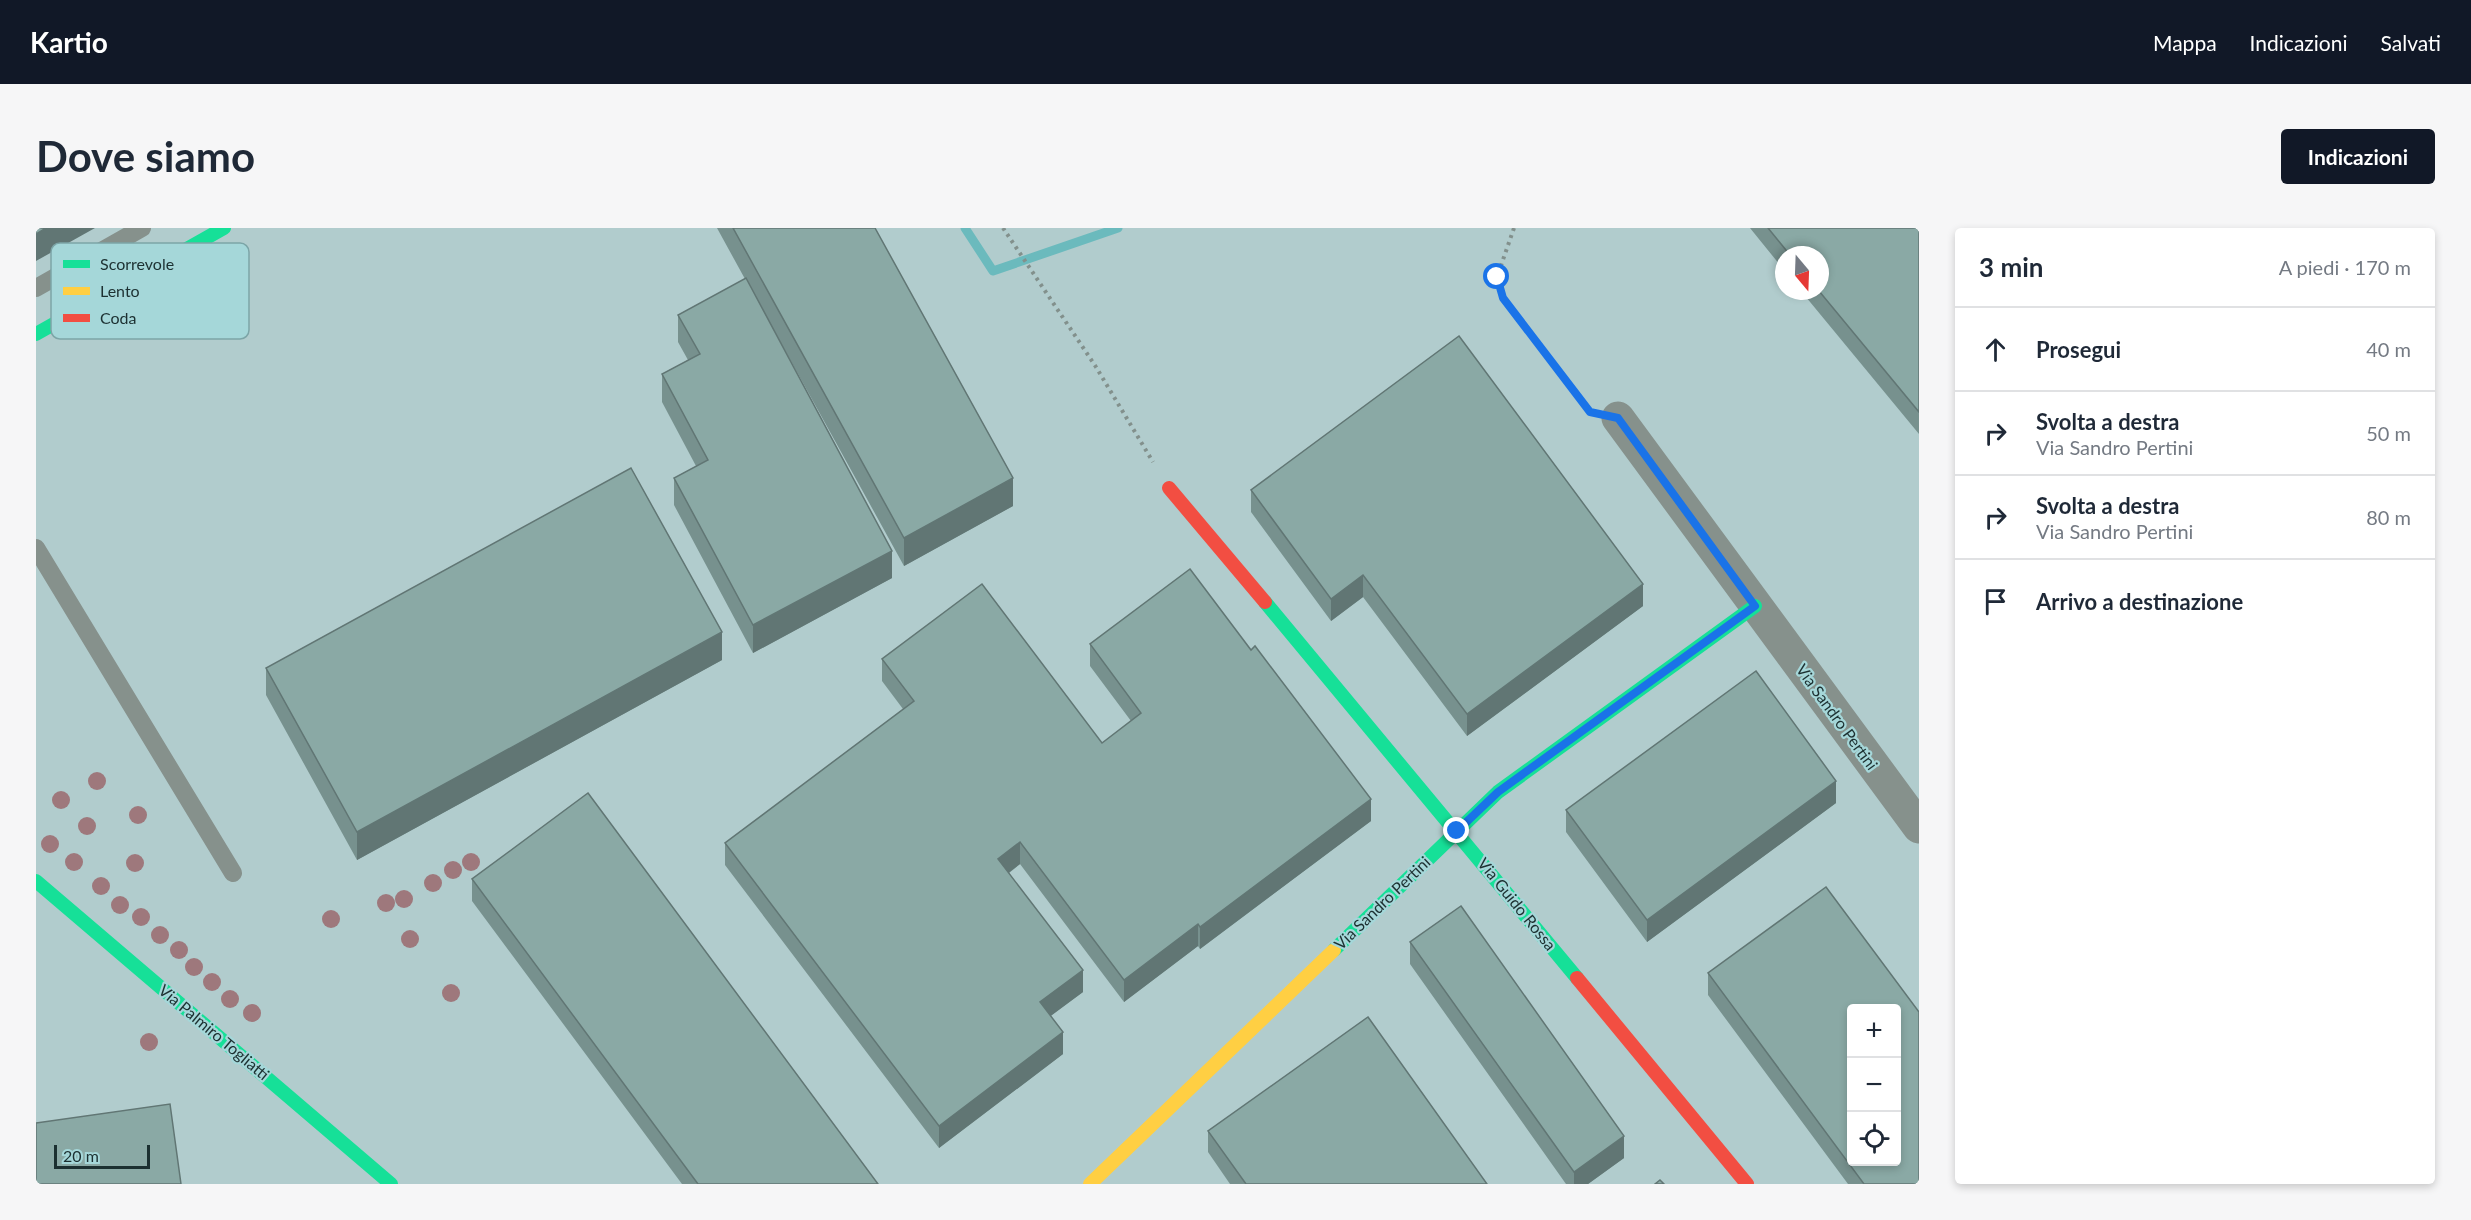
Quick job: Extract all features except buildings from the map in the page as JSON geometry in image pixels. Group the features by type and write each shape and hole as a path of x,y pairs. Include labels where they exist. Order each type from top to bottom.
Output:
{"street":[{"path":"197,243 224,228"},
{"path":"36,334 51,326"},
{"name":"Via Sandro Pertini","path":"1618,418 1919,827"},
{"name":"Via Guido Rossa","path":"1169,488 1457,831 1747,1184"},
{"name":"Via Sandro Pertini","path":"1090,1184 1498,792 1755,606"},
{"name":"Via Palmiro Togliatti","path":"36,881 391,1184"}],"lane":[{"path":"116,243 142,228"},
{"path":"36,288 51,280"},
{"path":"36,548 233,873"}],"path":[{"path":"1003,228 1096,367 1169,488"},
{"path":"1514,228 1497,277 1503,298 1590,412 1618,418"}],"waterway":[{"path":"965,228 993,271 1118,228"}],"traffic: fast":[{"path":"197,243 224,228"},
{"path":"36,334 51,326"},
{"path":"1265,602 1577,978"},
{"path":"1334,950 1498,792 1755,606"},
{"path":"36,881 391,1184"}],"traffic: slow":[{"path":"1090,1184 1334,950"}],"traffic: jam":[{"path":"1169,488 1265,602"},
{"path":"1577,978 1747,1184"}],"route":[{"path":"1457,831 1498,792 1755,606 1618,418 1590,412 1503,298 1497,277"}]}
